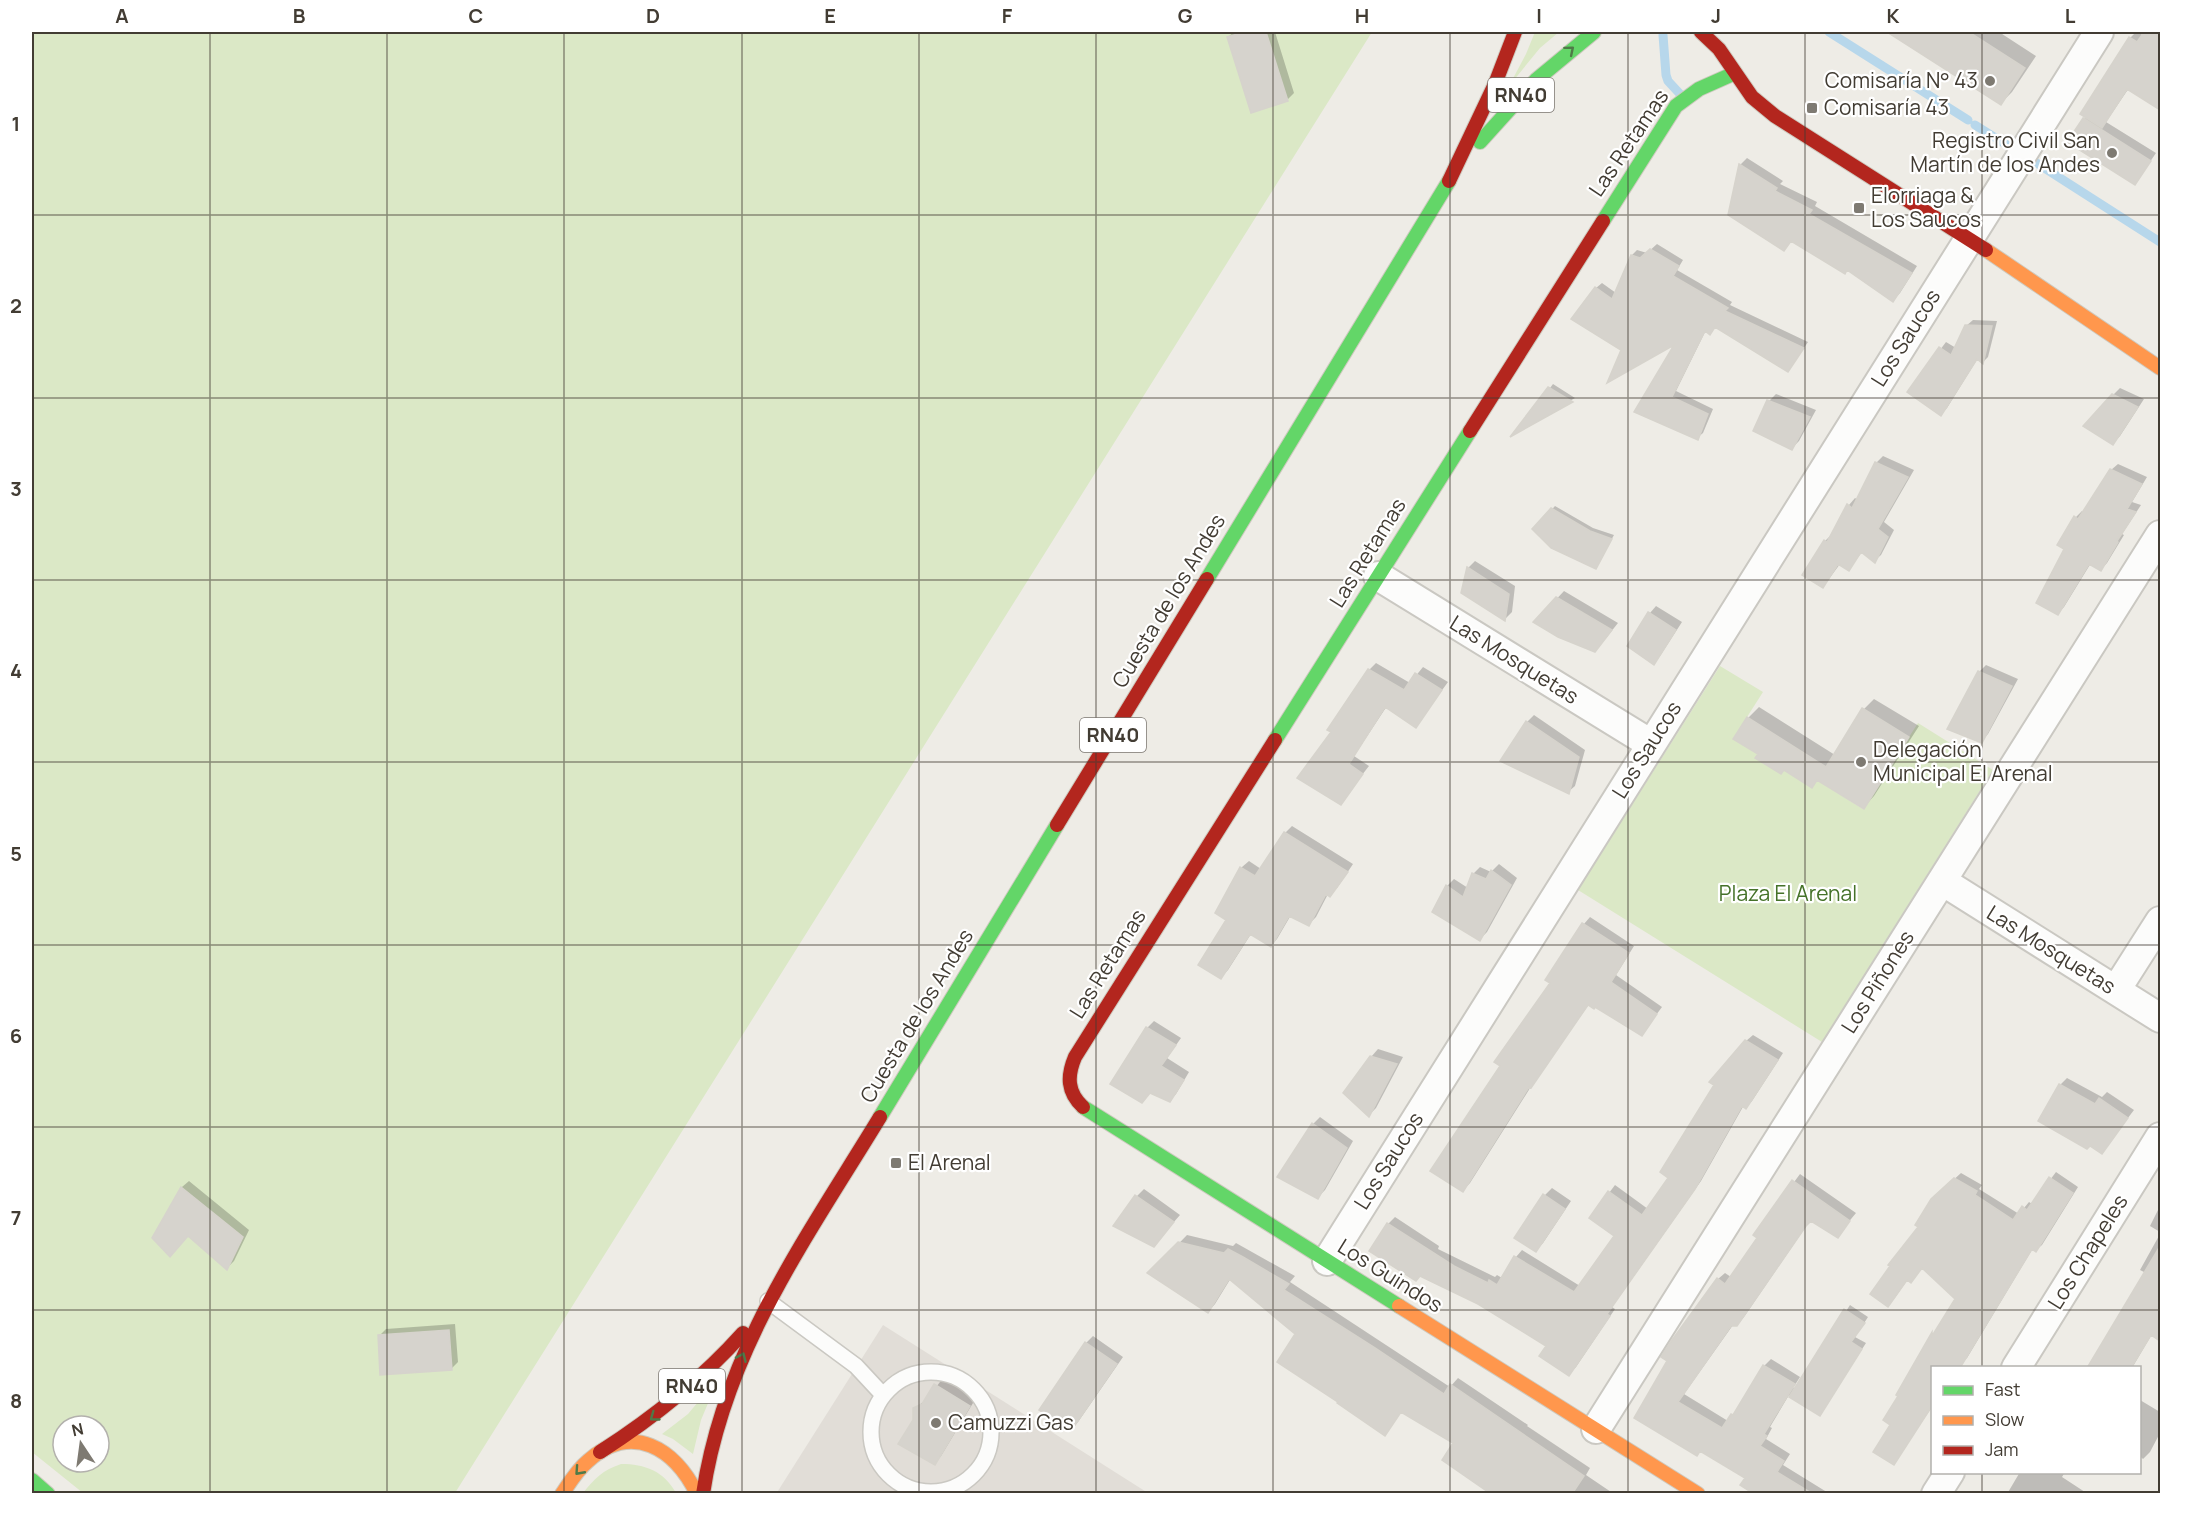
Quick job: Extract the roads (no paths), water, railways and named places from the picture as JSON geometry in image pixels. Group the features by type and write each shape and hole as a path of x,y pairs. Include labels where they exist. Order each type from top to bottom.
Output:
{"street":[{"name":"Cuesta de los Andes","path":"600,1452 648,1421 693,1386 733,1345 768,1301 1457,168 1495,84 1515,32"},
{"name":"Cuesta de los Andes","path":"1457,168 1536,80 1594,32"},
{"name":"Los Saucos","path":"1327,1261 2099,32"},
{"path":"1712,33 1752,97 1775,116 1968,238 2160,368"},
{"name":"Las Retamas","path":"1069,1085 1068,1075 1075,1057 1676,105 1692,91 1735,73"},
{"name":"Los Piñones","path":"1596,1429 2160,535"},
{"name":"Las Mosquetas","path":"1378,576 1651,744"},
{"name":"Las Mosquetas","path":"1942,881 2160,1018"},
{"path":"2116,990 2160,921"},
{"name":"Los Guindos","path":"1069,1085 1078,1103 1086,1110 1698,1494"},
{"name":"Los Chapeles","path":"2017,1366 2160,1137"},
{"name":"Cuesta de los Andes","path":"703,1494 706,1469 719,1414 768,1301"},
{"name":"RN40","path":"562,1494 581,1468 600,1452 615,1445 632,1442 662,1449 675,1458 684,1469 697,1494"},
{"path":"1936,1494 1949,1474"},
{"path":"32,1480 48,1494"}],"lane":[{"path":"768,1301 856,1366 883,1395"},
{"path":"927,1372 948,1374 973,1387 988,1411 992,1426 990,1447 981,1466 971,1477 947,1490 920,1491 895,1480 877,1460 873,1447 872,1420 883,1395 906,1377 927,1372"}],"waterway":[{"path":"1829,32 1968,120"},
{"path":"1663,35 1666,75 1668,81 1680,94"},
{"path":"1975,125 2010,147"},
{"path":"2035,162 2160,242"}],"place":[{"name":"Comisaría N° 43","path":"1990,81"},
{"name":"Comisaría 43","path":"1812,108"},
{"name":"Registro Civil San Martín de los Andes","path":"2112,153"},
{"name":"Elorriaga & Los Saucos","path":"1859,208"},
{"name":"Delegación Municipal El Arenal","path":"1861,762"},
{"name":"El Arenal","path":"896,1163"},
{"name":"Camuzzi Gas","path":"936,1423"}],"park label":[{"name":"Plaza El Arenal","path":"1788,894"}]}
